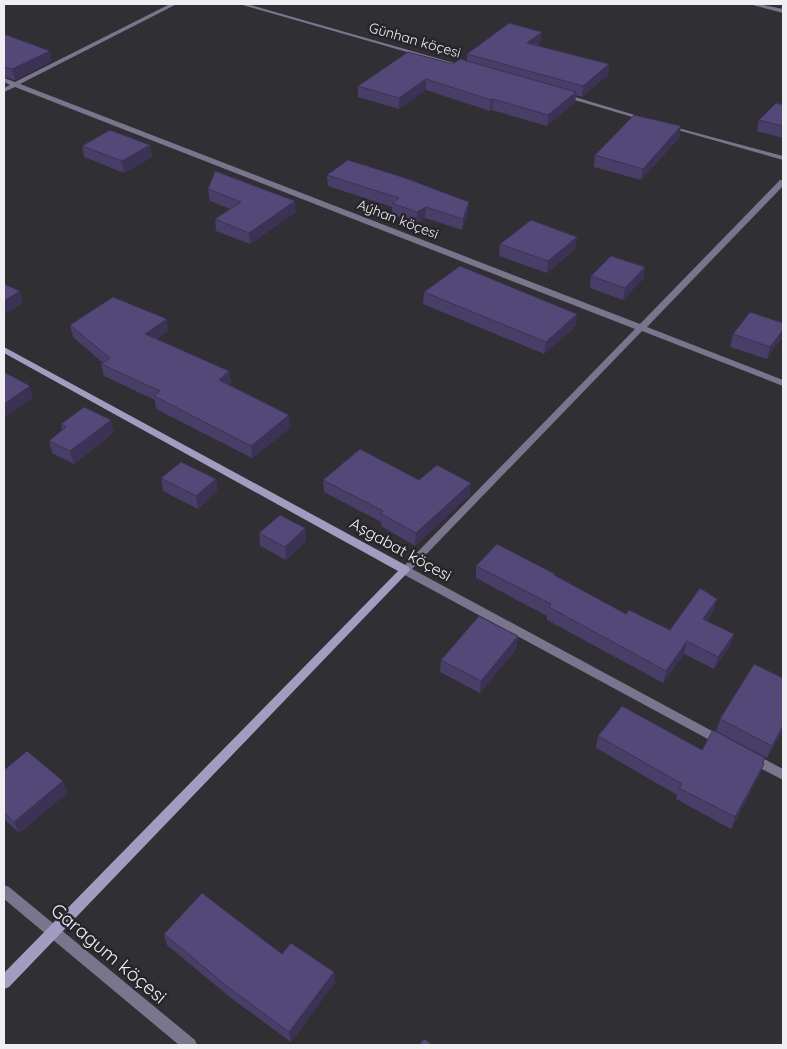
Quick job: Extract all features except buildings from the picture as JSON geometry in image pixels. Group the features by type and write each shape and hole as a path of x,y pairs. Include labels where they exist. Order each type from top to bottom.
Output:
{"street":[{"path":"4,90 174,4"},
{"name":"Günhan köçesi","path":"242,4 470,69"},
{"path":"752,4 783,11"},
{"name":"Aýhan köçesi","path":"4,80 783,383"},
{"path":"555,93 650,120"},
{"path":"660,123 783,158"},
{"path":"4,982 783,182"},
{"name":"Aşgabat köçesi","path":"4,350 405,570 783,774"},
{"name":"Garagum köçesi","path":"4,891 190,1045"}]}
